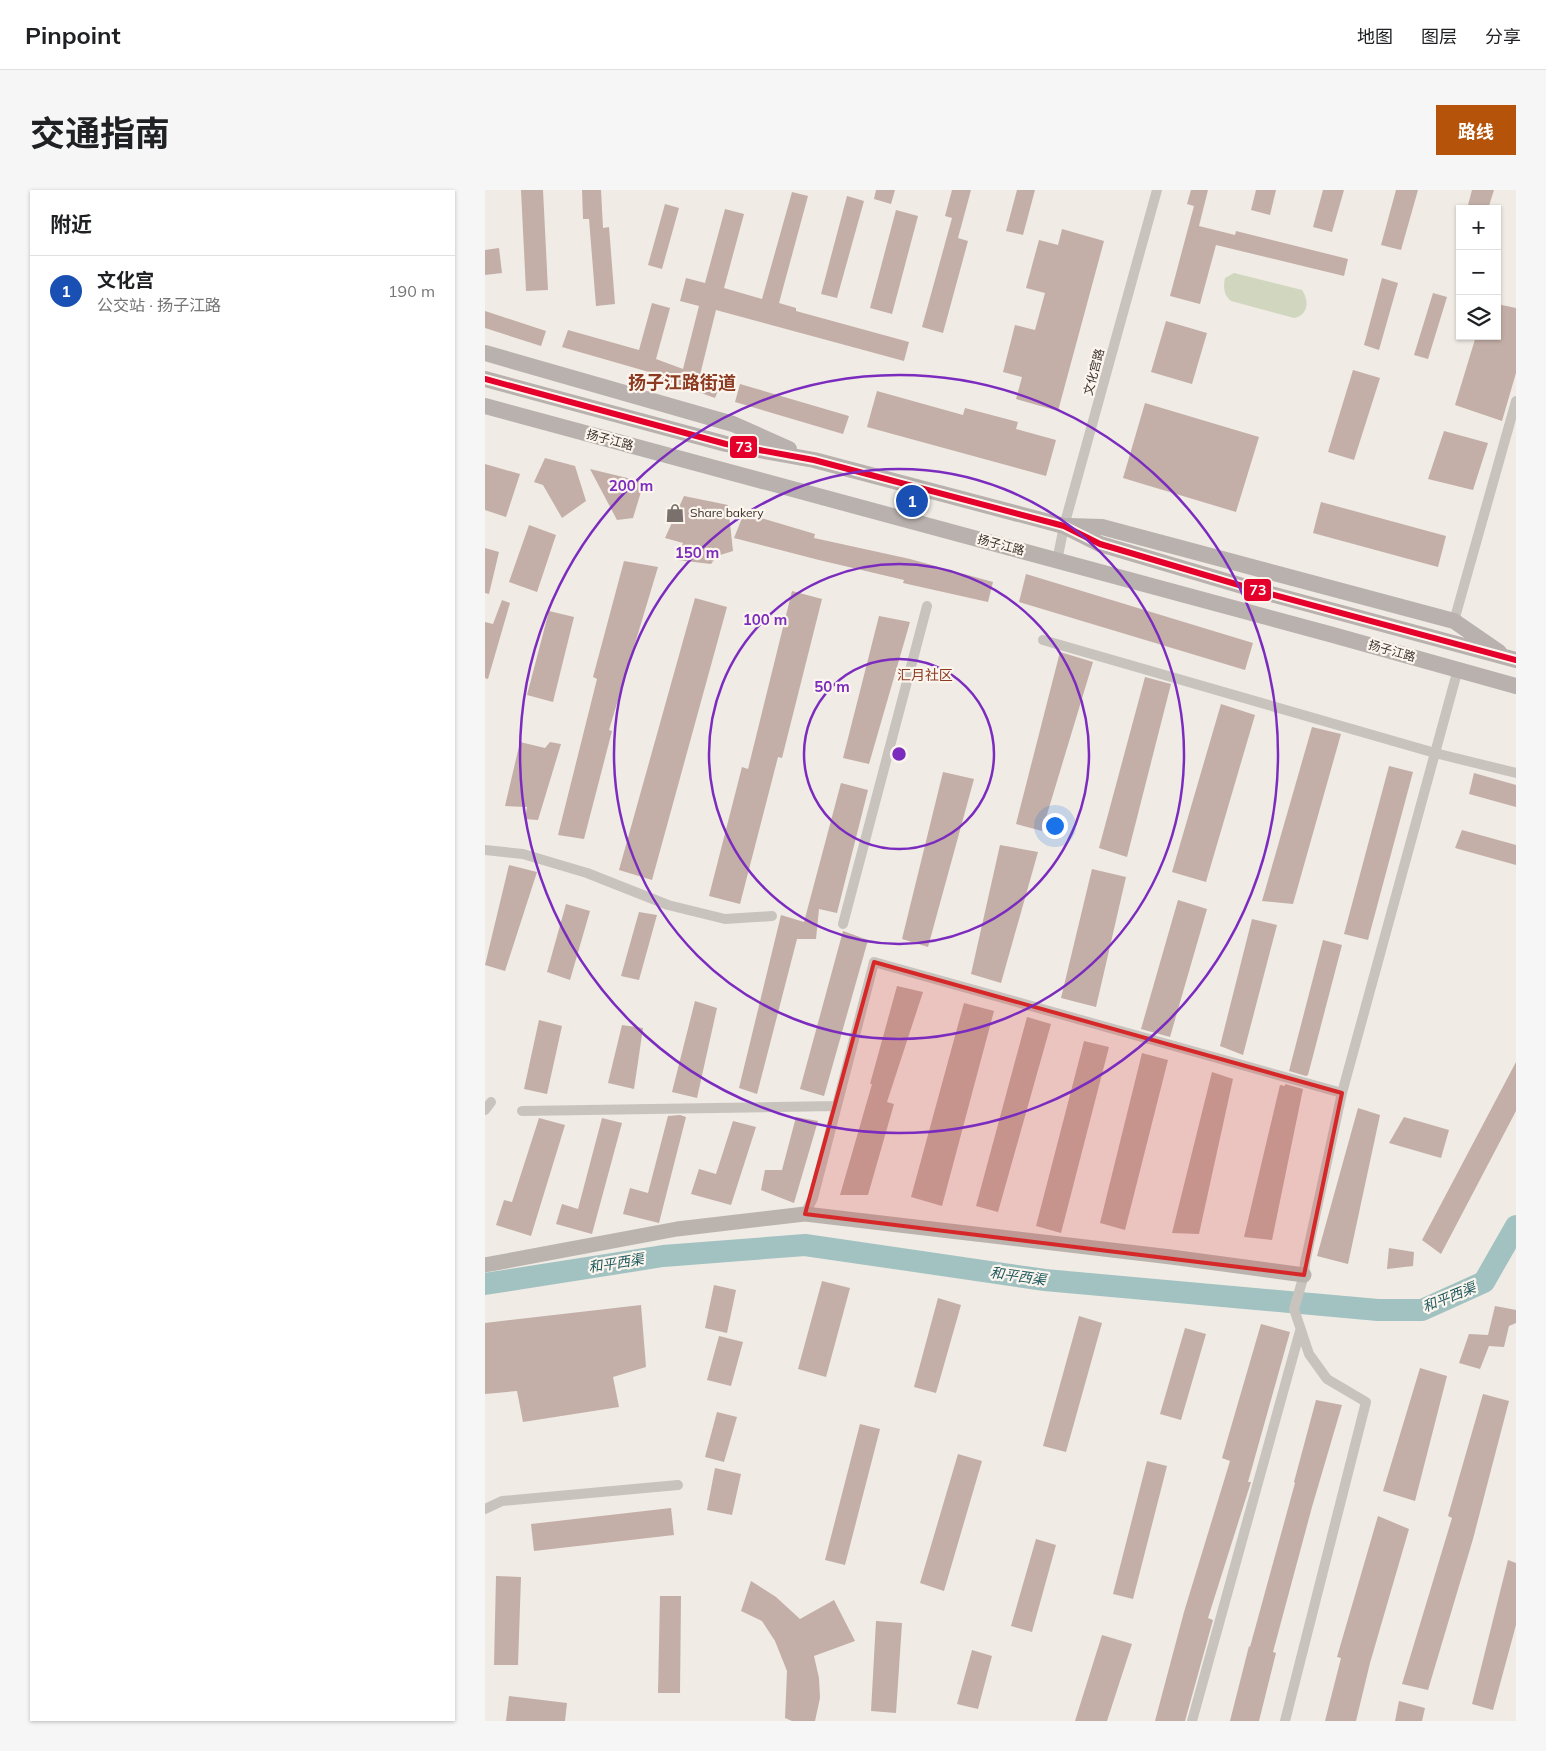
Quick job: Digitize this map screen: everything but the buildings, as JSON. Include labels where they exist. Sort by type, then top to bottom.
[{"type":"main road","points":[[485,353],[733,424],[814,460]]},
{"type":"main road","name":"扬子江路","points":[[485,378],[726,444],[814,460],[1064,526],[1100,544],[1256,590],[1511,659]]},
{"type":"main road","name":"扬子江路","points":[[485,406],[1516,686]]},
{"type":"main road","points":[[1064,526],[1102,527],[1454,620],[1511,659]]},
{"type":"street","name":"文化宫路","points":[[1057,561],[1064,526],[1157,190]]},
{"type":"street","points":[[1454,620],[1516,401]]},
{"type":"street","points":[[843,924],[927,606]]},
{"type":"street","points":[[1043,640],[1435,753],[1516,773]]},
{"type":"street","points":[[1285,1721],[1365,1402],[1327,1379],[1309,1354],[1294,1309],[1304,1276],[1305,1263],[1342,1093],[1458,670]]},
{"type":"street","points":[[485,850],[523,854],[587,873],[668,905],[725,919],[772,916]]},
{"type":"street","points":[[805,1214],[813,1198],[835,1106],[874,962],[1342,1093]]},
{"type":"street","points":[[522,1111],[835,1106]]},
{"type":"street","points":[[485,1265],[677,1230],[805,1214],[1171,1257],[1304,1276]]},
{"type":"street","points":[[1192,1721],[1300,1331]]},
{"type":"street","points":[[485,1509],[502,1500],[678,1485]]},
{"type":"highlighted area","points":[[874,962],[1342,1093],[1304,1275],[805,1214]]},
{"type":"green space","points":[[1234,273],[1302,290],[1307,302],[1303,314],[1294,318],[1231,301],[1225,294],[1224,282],[1225,278]]},
{"type":"waterway","name":"和平西渠","points":[[485,1284],[663,1256],[805,1245],[1045,1280],[1378,1310],[1422,1310],[1484,1282],[1516,1226]]},
{"type":"transit line","name":"73","points":[[485,379],[726,444],[814,460],[1064,526],[1100,544],[1256,590],[1516,660]]},
{"type":"place","name":"文化宫","points":[[912,501]]},
{"type":"place","name":"Share bakery","points":[[675,513]]},
{"type":"district","name":"扬子江路街道","points":[[682,383]]},
{"type":"district","name":"汇月社区","points":[[925,675]]}]
